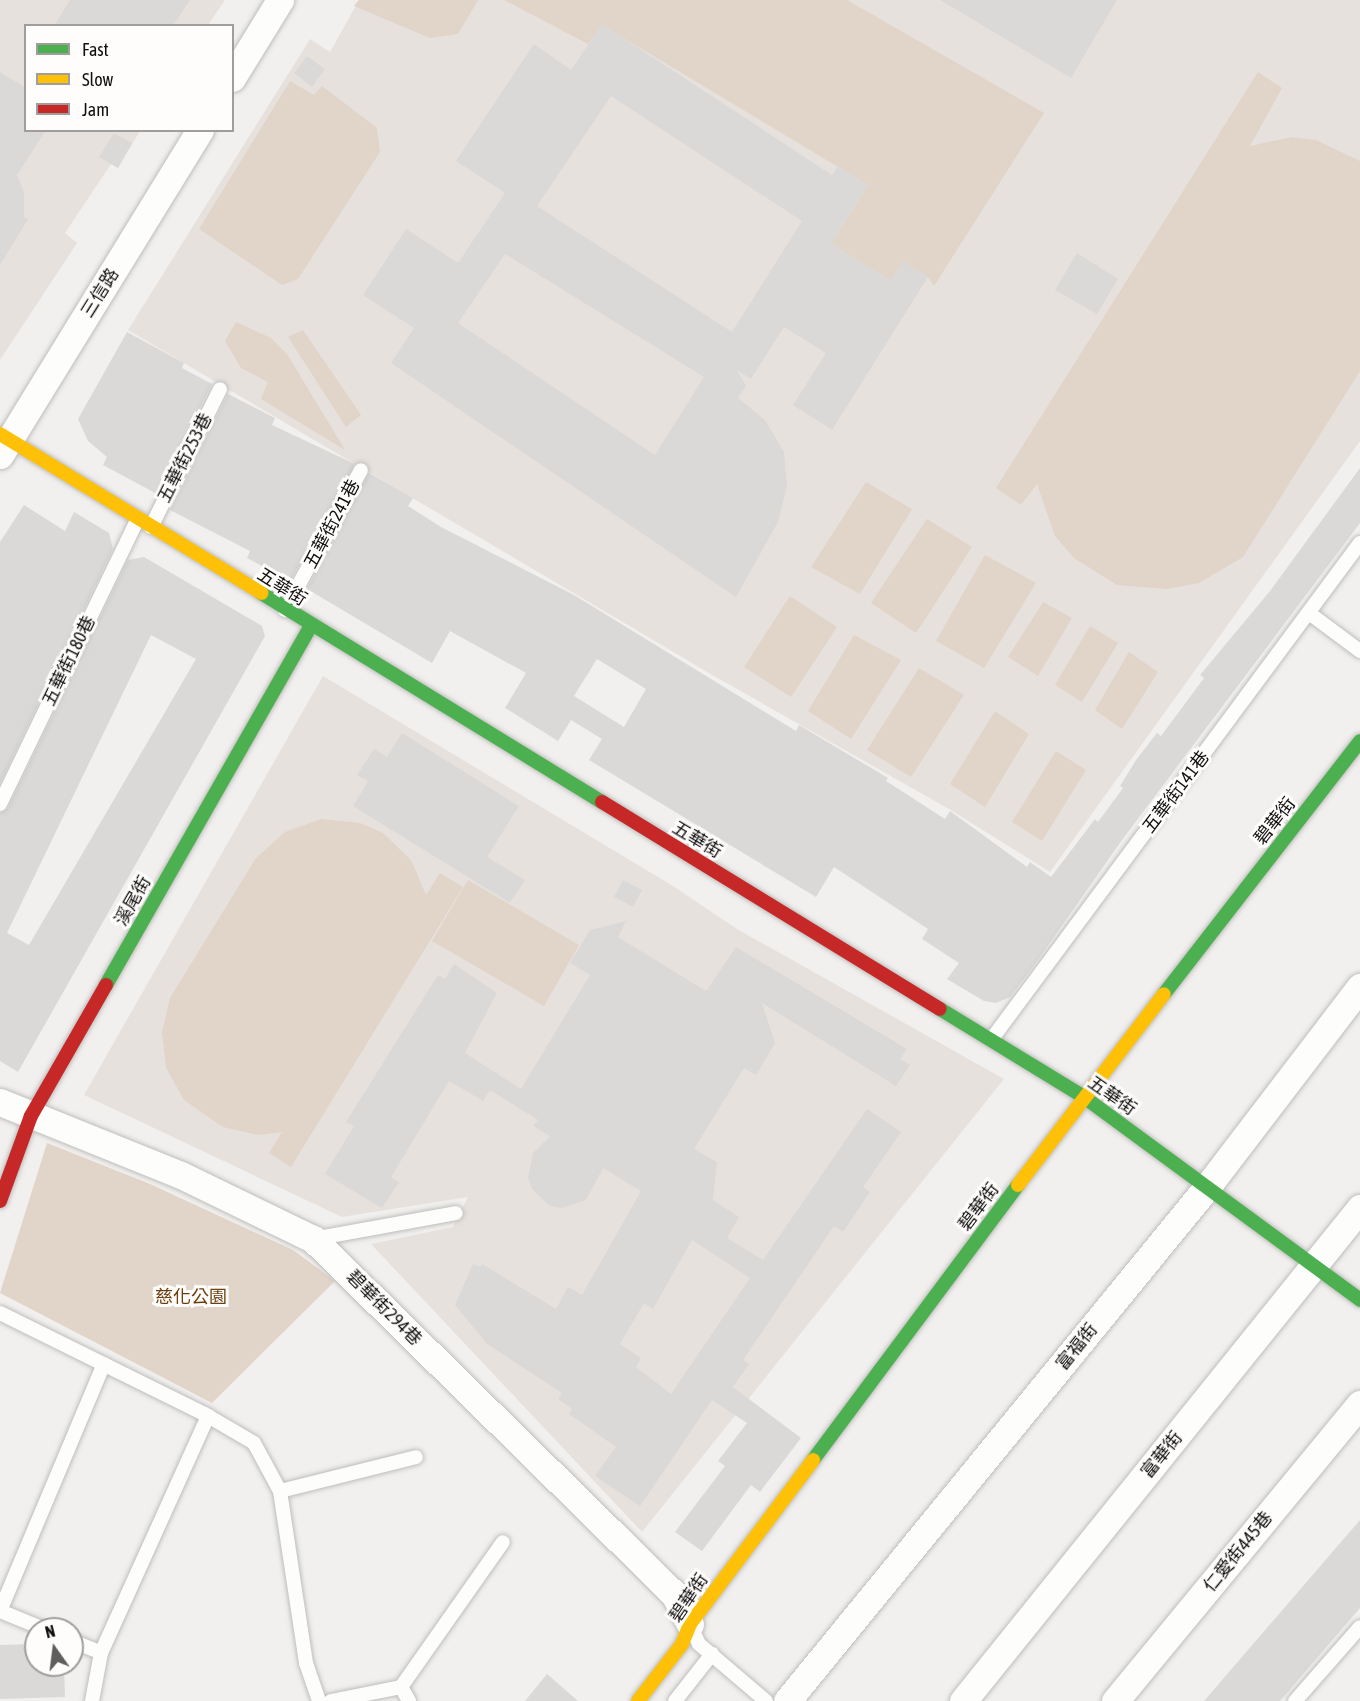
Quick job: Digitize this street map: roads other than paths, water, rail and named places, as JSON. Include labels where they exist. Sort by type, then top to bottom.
[{"type":"street","points":[[234,75],[280,0]]},
{"type":"street","name":"三信路","points":[[3,443],[199,132]]},
{"type":"street","name":"五華街","points":[[3,443],[138,519],[1084,1097],[1360,1300]]},
{"type":"street","name":"溪尾街","points":[[0,1201],[31,1116],[311,626]]},
{"type":"street","name":"碧華街","points":[[638,1701],[682,1644],[690,1624],[1084,1097],[1360,741]]},
{"type":"street","name":"富福街","points":[[787,1701],[1207,1187],[1360,987]]},
{"type":"street","name":"碧華街294巷","points":[[0,1102],[180,1175],[313,1239],[674,1594],[690,1624]]},
{"type":"street","name":"富華街","points":[[963,1701],[1360,1208]]},
{"type":"street","name":"仁愛街445巷","points":[[1115,1701],[1360,1404]]},
{"type":"lane","name":"五華街253巷","points":[[151,527],[220,389]]},
{"type":"lane","name":"五華街241巷","points":[[285,610],[361,470]]},
{"type":"lane","name":"五華街180巷","points":[[0,804],[138,519]]},
{"type":"lane","name":"五華街141巷","points":[[991,1040],[1360,543]]},
{"type":"lane","points":[[1309,613],[1360,651]]},
{"type":"lane","points":[[313,1239],[456,1213]]},
{"type":"lane","points":[[0,1313],[208,1416],[254,1443],[280,1491],[306,1663],[320,1701]]},
{"type":"lane","points":[[24,1621],[0,1611],[104,1364]]},
{"type":"lane","points":[[92,1701],[101,1653],[208,1416]]},
{"type":"lane","points":[[280,1491],[416,1457]]},
{"type":"lane","points":[[331,1701],[401,1687],[503,1542]]},
{"type":"lane","points":[[690,1624],[699,1644],[766,1701]]},
{"type":"lane","points":[[1295,1701],[1360,1627]]},
{"type":"lane","points":[[84,1646],[101,1653]]},
{"type":"lane","points":[[675,1701],[712,1654]]},
{"type":"lane","points":[[401,1687],[409,1701]]},
{"type":"park label","name":"慈化公園","points":[[191,1297]]}]
